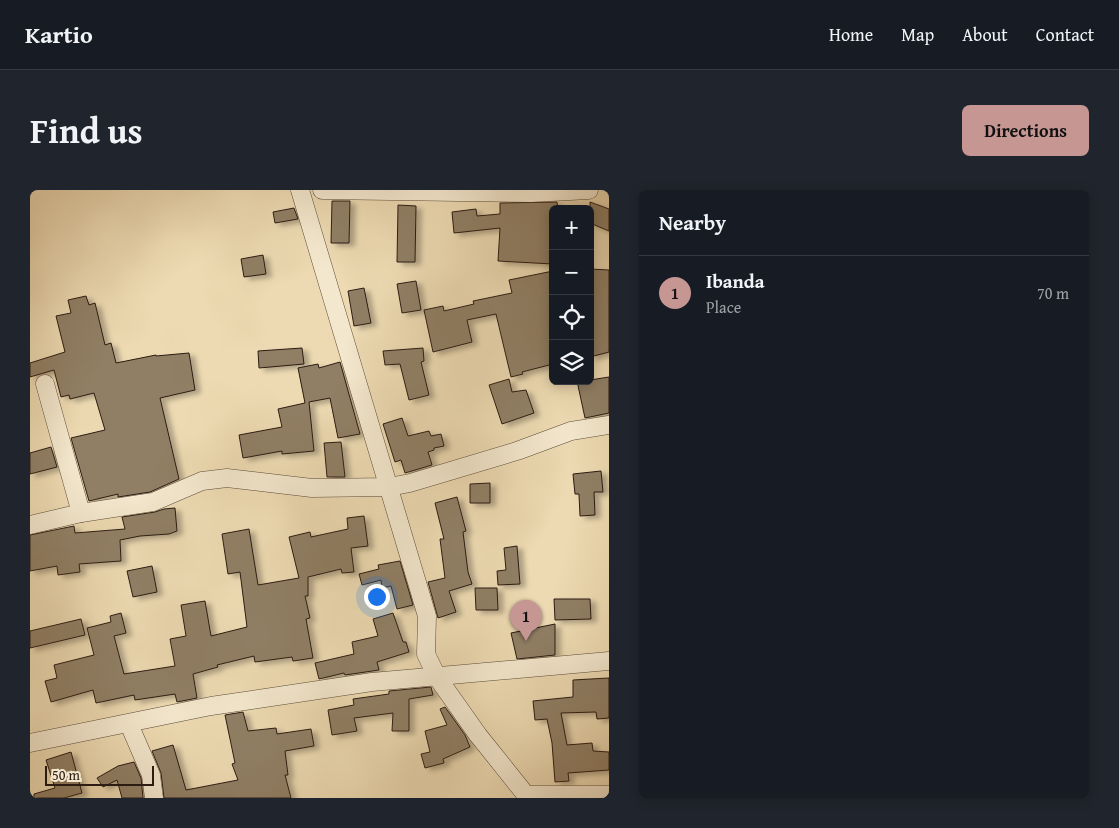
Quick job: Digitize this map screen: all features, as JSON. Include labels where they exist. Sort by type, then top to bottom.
[{"type":"street","points":[[300,190],[428,616],[426,654],[437,677],[478,735],[526,796],[609,795]]},
{"type":"street","points":[[322,190],[532,193],[589,190]]},
{"type":"street","points":[[45,384],[81,513]]},
{"type":"street","points":[[30,525],[81,513],[153,502],[202,481],[227,478],[312,488],[389,487],[410,483],[517,451],[571,431],[609,425]]},
{"type":"street","points":[[30,743],[211,706],[372,682],[609,661]]},
{"type":"street","points":[[129,724],[152,775],[154,798]]},
{"type":"building","points":[[332,201],[350,201],[349,243],[331,243]]},
{"type":"building","points":[[557,202],[557,205],[549,205],[549,264],[498,261],[500,228],[454,233],[452,212],[476,209],[477,216],[500,214],[500,203]]},
{"type":"building","points":[[590,202],[609,209],[609,231],[594,225],[594,205],[590,205]]},
{"type":"building","points":[[398,205],[416,206],[415,262],[397,262]]},
{"type":"building","points":[[294,208],[298,219],[275,223],[273,212]]},
{"type":"building","points":[[263,255],[266,274],[244,277],[241,259]]},
{"type":"building","points":[[594,269],[609,270],[609,352],[594,356]]},
{"type":"building","points":[[549,272],[549,365],[511,377],[496,314],[467,320],[472,342],[433,352],[424,310],[443,306],[444,311],[474,304],[473,301],[512,293],[509,280]]},
{"type":"building","points":[[416,281],[421,310],[402,313],[397,284]]},
{"type":"building","points":[[364,288],[371,323],[354,326],[348,291]]},
{"type":"building","points":[[86,296],[89,305],[95,303],[105,345],[111,343],[116,363],[156,355],[189,353],[195,390],[160,398],[179,479],[150,492],[118,497],[118,494],[89,501],[71,438],[105,430],[94,393],[70,399],[69,395],[61,397],[54,370],[30,377],[30,363],[65,352],[56,316],[71,313],[68,300]]},
{"type":"building","points":[[302,348],[304,364],[259,368],[258,351]]},
{"type":"building","points":[[423,348],[424,361],[421,362],[429,395],[409,400],[400,364],[385,365],[383,351]]},
{"type":"building","points":[[340,362],[360,434],[338,438],[330,398],[309,402],[314,451],[282,454],[282,451],[243,458],[239,435],[282,427],[278,409],[305,403],[298,368],[318,364],[319,368]]},
{"type":"building","points":[[609,377],[609,413],[585,418],[578,385],[594,385],[594,379]]},
{"type":"building","points":[[509,379],[512,392],[526,390],[534,413],[502,424],[489,385]]},
{"type":"building","points":[[402,418],[408,436],[429,431],[431,436],[441,434],[444,446],[434,448],[434,450],[428,452],[432,465],[405,473],[401,460],[395,462],[383,424]]},
{"type":"building","points":[[341,442],[345,477],[327,477],[324,443]]},
{"type":"building","points":[[51,447],[57,467],[30,474],[30,453]]},
{"type":"building","points":[[601,471],[603,492],[594,492],[595,515],[580,516],[579,494],[575,494],[573,474]]},
{"type":"building","points":[[490,483],[490,503],[470,503],[470,484]]},
{"type":"building","points":[[457,497],[466,531],[463,532],[468,572],[472,584],[449,591],[456,612],[438,618],[428,582],[445,578],[440,539],[444,539],[435,503]]},
{"type":"building","points":[[175,508],[177,531],[169,534],[140,536],[120,540],[121,561],[79,564],[80,572],[58,575],[57,566],[30,571],[30,535],[74,526],[75,533],[125,529],[122,517]]},
{"type":"building","points":[[364,516],[368,546],[351,548],[354,572],[342,573],[341,569],[308,577],[308,596],[305,596],[310,618],[306,619],[313,658],[293,661],[292,657],[255,662],[254,656],[217,665],[218,667],[193,674],[197,698],[177,702],[175,694],[135,700],[134,695],[96,703],[93,690],[51,702],[45,681],[57,678],[54,665],[94,655],[87,628],[111,622],[110,616],[121,613],[126,633],[114,636],[124,674],[175,666],[170,639],[186,636],[181,605],[205,601],[211,636],[247,627],[240,572],[228,574],[222,534],[249,529],[258,585],[299,578],[289,537],[310,532],[311,537],[348,529],[347,518]]},
{"type":"building","points":[[517,546],[520,584],[498,585],[497,571],[506,570],[504,548]]},
{"type":"building","points":[[400,561],[413,605],[397,609],[391,586],[382,588],[381,580],[362,585],[359,574],[379,569],[378,565]]},
{"type":"building","points":[[152,566],[157,592],[133,597],[127,571]]},
{"type":"building","points":[[475,588],[497,588],[498,610],[476,610]]},
{"type":"building","points":[[554,599],[590,599],[591,619],[555,620]]},
{"type":"building","points":[[393,613],[403,642],[406,642],[409,652],[377,662],[379,670],[345,675],[344,673],[319,679],[315,663],[354,654],[352,642],[378,636],[373,619]]},
{"type":"building","points":[[81,619],[85,635],[30,648],[30,631]]},
{"type":"building","points":[[555,624],[555,655],[517,659],[511,633]]},
{"type":"building","points":[[609,678],[609,718],[597,719],[596,712],[561,713],[567,745],[592,743],[593,751],[609,752],[609,770],[568,773],[569,781],[555,782],[552,743],[547,719],[535,720],[533,701],[573,697],[573,680]]},
{"type":"building","points":[[431,687],[433,695],[409,699],[409,731],[392,731],[393,713],[354,718],[357,731],[332,735],[328,710],[354,705],[353,699],[389,694],[389,691]]},
{"type":"building","points":[[445,707],[465,735],[470,747],[443,759],[444,763],[425,768],[421,754],[430,752],[425,731],[447,725],[440,709]]},
{"type":"building","points":[[243,712],[248,731],[276,728],[277,734],[311,729],[314,746],[285,751],[288,775],[285,775],[291,798],[164,798],[161,773],[152,751],[173,745],[186,790],[238,780],[232,764],[235,763],[225,715]]},
{"type":"building","points":[[71,752],[82,793],[64,798],[34,798],[34,794],[55,788],[46,760]]},
{"type":"building","points":[[134,762],[141,778],[143,798],[122,798],[117,780],[103,787],[97,778],[118,766]]},
{"type":"place","name":"Ibanda","points":[[526,641]]}]
